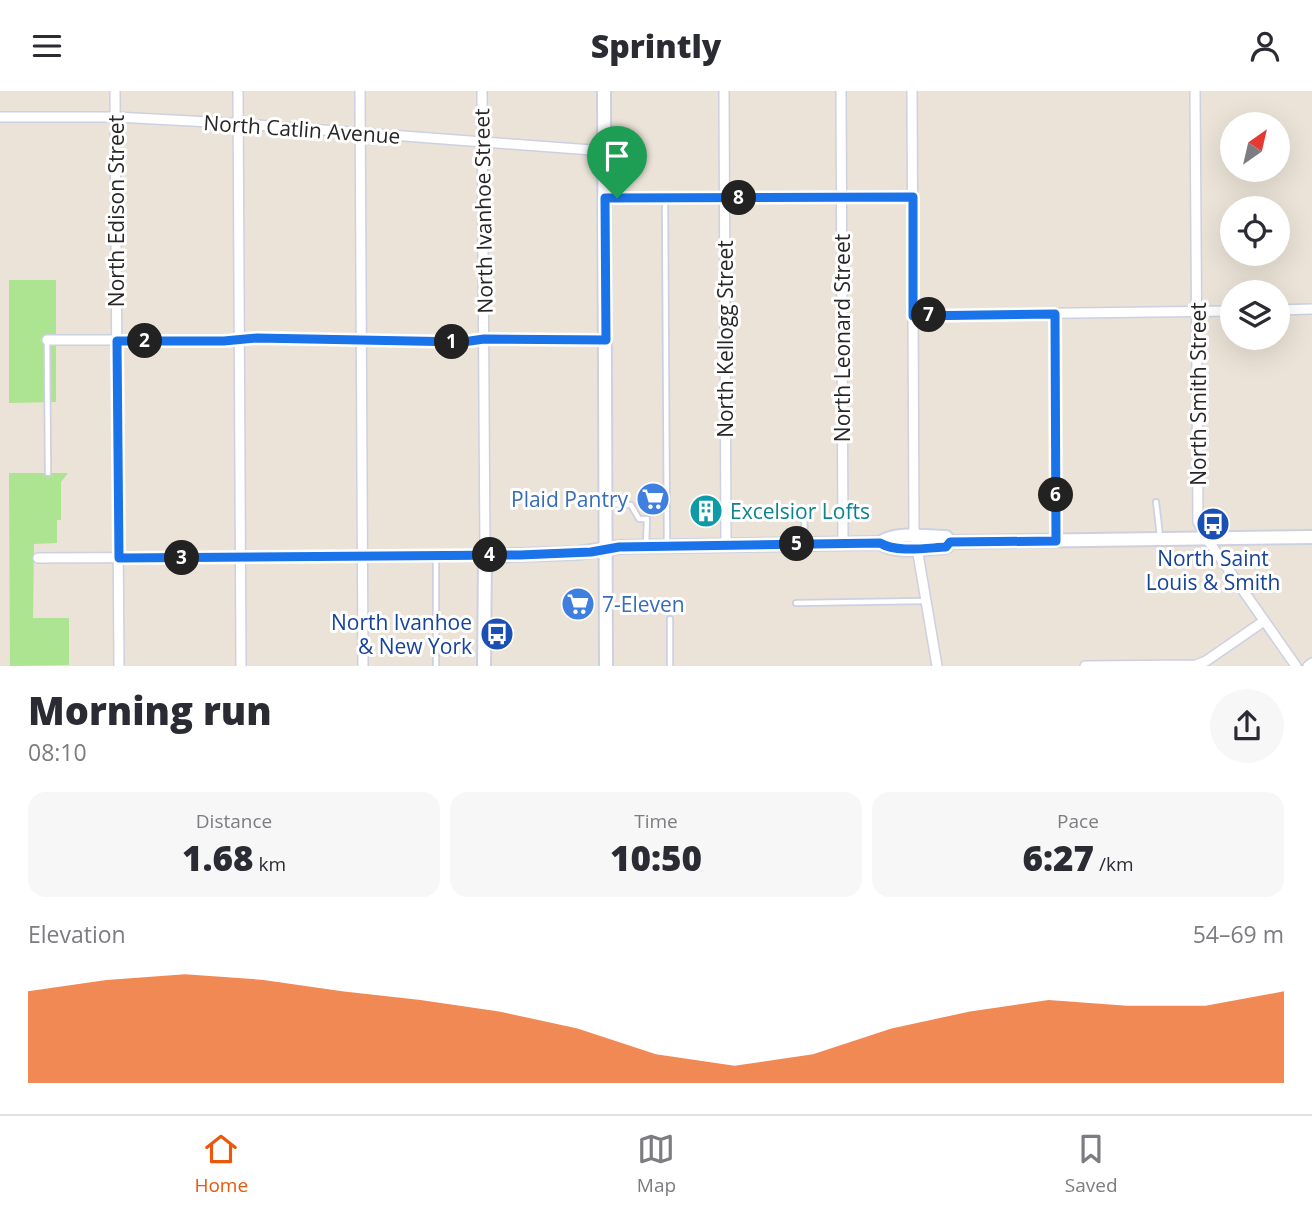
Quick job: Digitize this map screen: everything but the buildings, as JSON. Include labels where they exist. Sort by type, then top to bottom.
[{"type":"main road","points":[[604,91],[606,666]]},
{"type":"main road","points":[[485,555],[578,553],[667,545],[880,543],[887,538],[916,542],[946,537],[950,542],[1312,537]]},
{"type":"main road","name":"North Ivanhoe Street","points":[[484,666],[485,555]]},
{"type":"street","name":"North Edison Street","points":[[115,91],[119,666]]},
{"type":"street","points":[[238,91],[241,666]]},
{"type":"street","points":[[360,91],[363,666]]},
{"type":"street","name":"North Ivanhoe Street","points":[[482,91],[485,555]]},
{"type":"street","name":"North Kellogg Street","points":[[724,91],[726,545]]},
{"type":"street","name":"North Leonard Street","points":[[841,91],[843,543]]},
{"type":"street","points":[[912,91],[916,542],[936,666]]},
{"type":"street","name":"North Smith Street","points":[[1195,91],[1198,522],[1207,539],[1296,666]]},
{"type":"street","name":"North Catlin Avenue","points":[[0,117],[115,117],[238,123],[605,151]]},
{"type":"street","points":[[605,198],[913,197]]},
{"type":"street","points":[[1290,310],[1312,309]]},
{"type":"street","points":[[913,316],[1220,311]]},
{"type":"street","points":[[1055,314],[1056,541]]},
{"type":"street","points":[[47,341],[606,340]]},
{"type":"street","points":[[38,558],[485,555]]},
{"type":"street","points":[[1085,666],[1196,665],[1264,621]]},
{"type":"street","points":[[1308,666],[1312,663]]},
{"type":"lane","points":[[665,198],[667,545]]},
{"type":"lane","points":[[47,341],[48,473]]},
{"type":"lane","points":[[1156,502],[1161,539]]},
{"type":"lane","points":[[606,504],[631,505],[639,519],[647,519],[646,546]]},
{"type":"lane","points":[[804,514],[805,544]]},
{"type":"lane","points":[[436,556],[436,666]]},
{"type":"lane","points":[[796,603],[925,601]]},
{"type":"lane","points":[[670,619],[670,666]]},
{"type":"green space","points":[[9,280],[56,280],[56,402],[9,403]]},
{"type":"green space","points":[[9,473],[68,473],[61,482],[61,520],[57,520],[57,543],[34,544],[33,618],[69,618],[69,665],[10,666]]},
{"type":"place","name":"Plaid Pantry","points":[[653,499]]},
{"type":"place","name":"Excelsior Lofts","points":[[706,511]]},
{"type":"place","name":"North Saint Louis & Smith","points":[[1213,524]]},
{"type":"place","name":"7-Eleven","points":[[578,604]]},
{"type":"place","name":"North Ivanhoe & New York","points":[[497,634]]},
{"type":"route","points":[[913,197],[913,316],[1055,314],[1056,541],[950,542],[946,547],[916,548],[887,547],[880,543],[619,547],[591,552],[520,555],[119,558],[117,341],[224,341],[257,338],[463,342],[484,339],[606,340],[605,198],[617,198],[913,197]]}]
